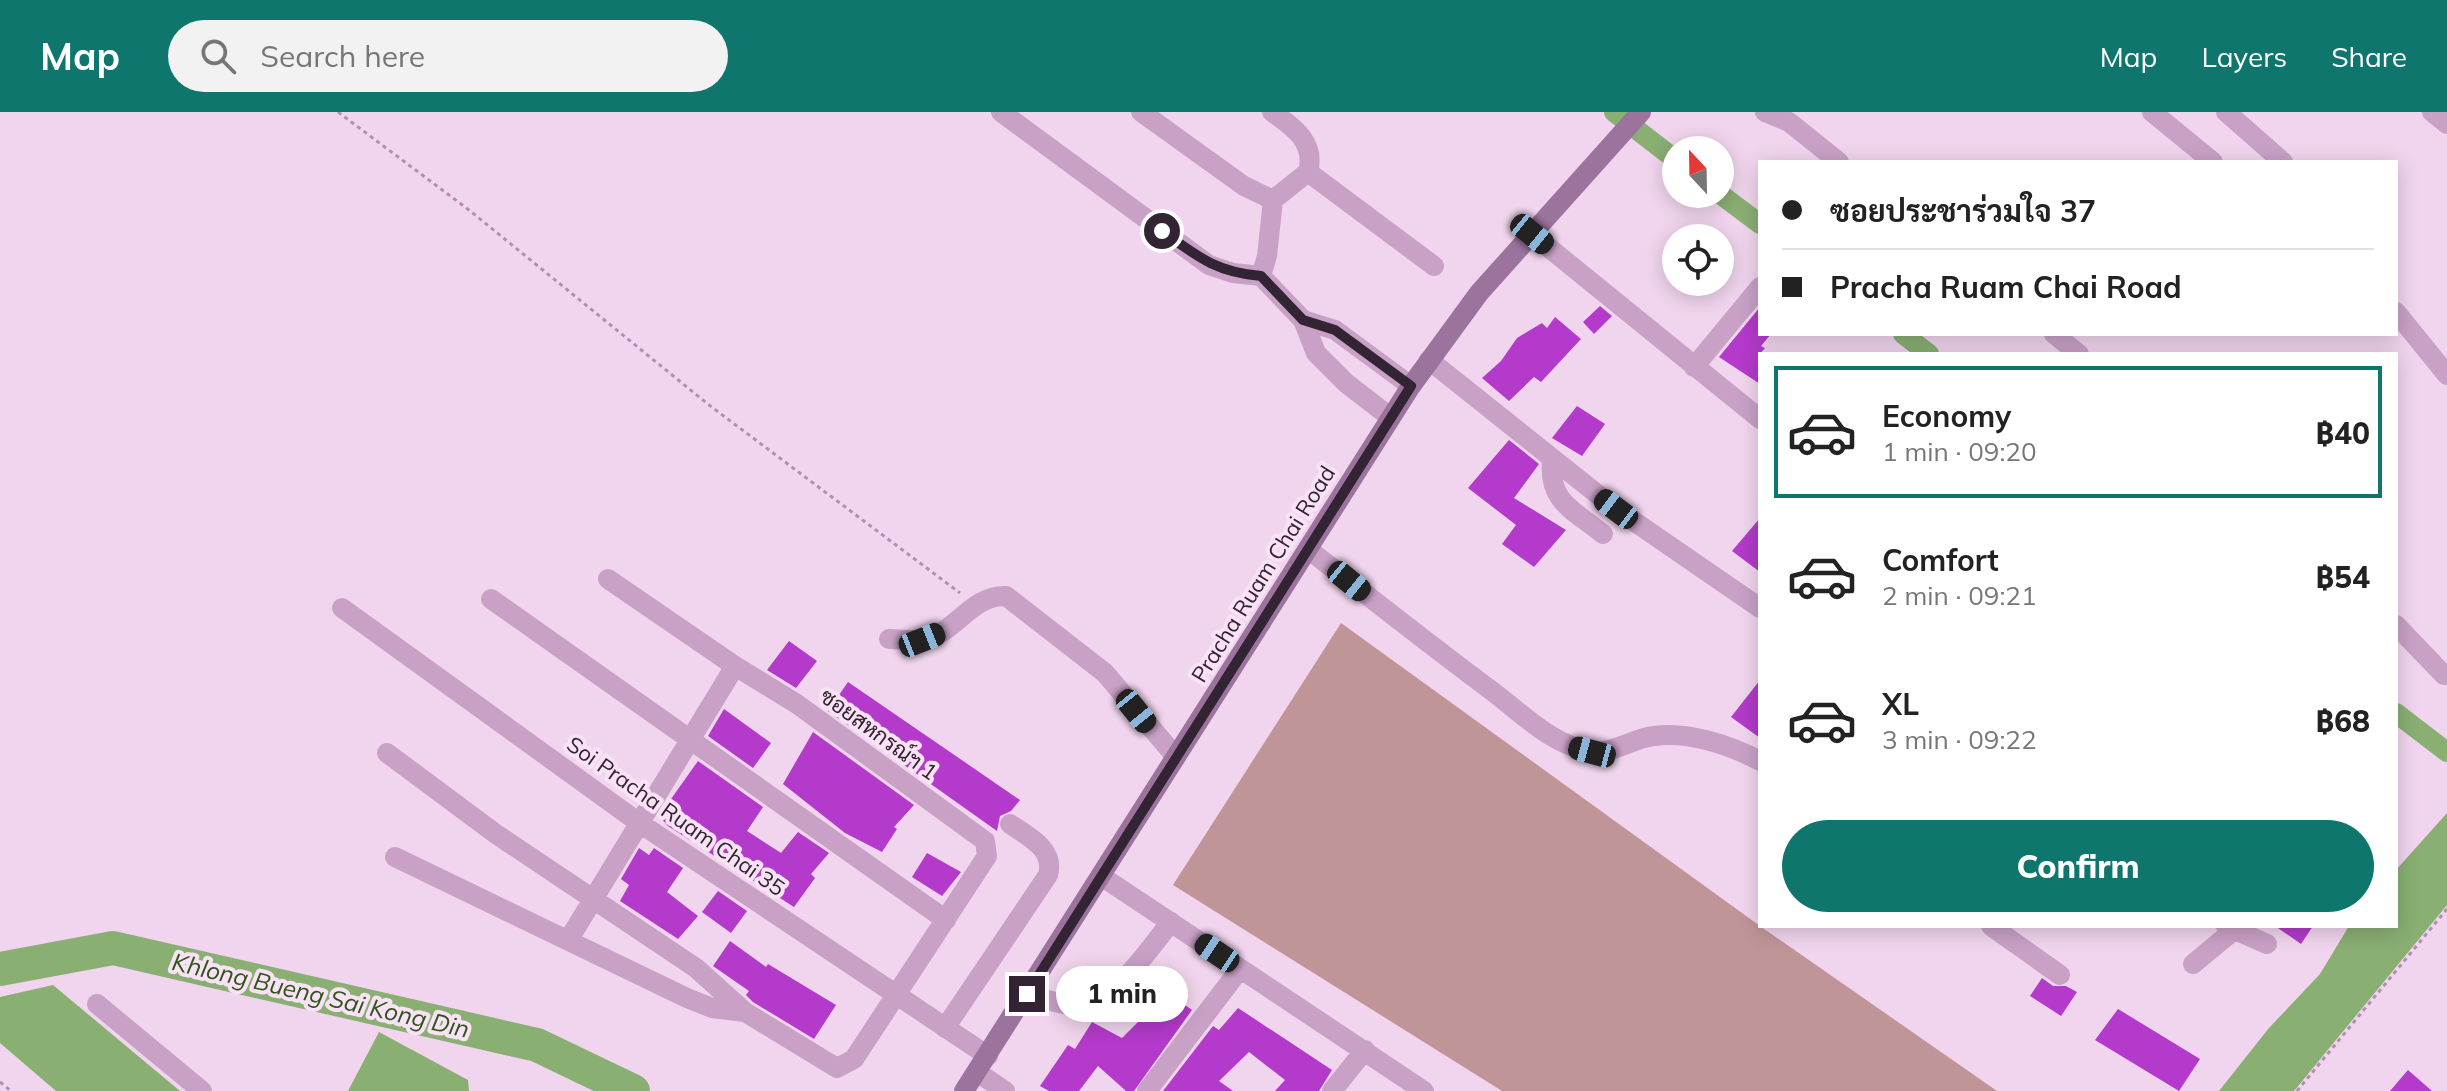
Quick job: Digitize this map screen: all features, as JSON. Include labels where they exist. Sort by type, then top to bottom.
[{"type":"main road","name":"Pracha Ruam Chai Road","points":[[964,1091],[1411,386],[1479,293],[1641,112]]},
{"type":"street","points":[[1001,112],[1209,265],[1233,273],[1261,276],[1303,320],[1316,353],[1346,383],[1390,417]]},
{"type":"street","points":[[1141,112],[1244,186],[1273,200]]},
{"type":"street","points":[[1261,276],[1267,256],[1273,200],[1308,172],[1310,151],[1304,139],[1272,112]]},
{"type":"street","points":[[1765,112],[1789,122],[1836,160]]},
{"type":"street","points":[[2152,112],[2211,160]]},
{"type":"street","points":[[2226,112],[2281,160]]},
{"type":"street","points":[[2432,112],[2447,124]]},
{"type":"street","points":[[1308,172],[1434,266]]},
{"type":"street","points":[[1532,234],[1758,417]]},
{"type":"street","points":[[1694,367],[1758,289]]},
{"type":"street","points":[[2398,314],[2447,375]]},
{"type":"street","points":[[1303,320],[1335,330],[1411,386]]},
{"type":"street","points":[[2056,336],[2076,352]]},
{"type":"street","points":[[1429,360],[1552,461],[1758,607]]},
{"type":"street","points":[[1552,461],[1550,481],[1559,498],[1603,534]]},
{"type":"street","points":[[1308,549],[1410,630],[1568,744],[1592,752],[1610,750],[1653,736],[1674,735],[1737,749],[1758,760]]},
{"type":"street","name":"ซอยสหกรณ์ฯ 1","points":[[608,579],[735,666],[797,704],[982,838],[988,849],[946,920]]},
{"type":"street","points":[[889,639],[922,640],[946,630],[990,595],[1006,596],[1105,673],[1176,757]]},
{"type":"street","points":[[387,753],[592,900],[696,968],[745,1012],[837,1068],[854,1059],[946,920],[491,599]]},
{"type":"street","name":"Soi Pracha Ruam Chai 35","points":[[342,608],[638,822],[945,1028],[1005,1091]]},
{"type":"street","points":[[2398,627],[2444,675]]},
{"type":"street","points":[[569,939],[735,666]]},
{"type":"street","points":[[945,1028],[1048,875],[1051,864],[1048,855],[1038,843],[1010,824]]},
{"type":"street","points":[[395,857],[687,998],[712,1008],[745,1012]]},
{"type":"street","points":[[1101,876],[1424,1091]]},
{"type":"street","points":[[1027,994],[1077,1006],[1089,1003],[1123,980],[1171,922]]},
{"type":"street","points":[[1994,928],[2060,975]]},
{"type":"street","points":[[2193,964],[2230,928],[2267,944]]},
{"type":"street","points":[[1147,1091],[1240,969]]},
{"type":"street","points":[[97,1004],[202,1091]]},
{"type":"street","points":[[1332,1091],[1365,1050]]},
{"type":"path","points":[[338,112],[469,210],[709,405],[976,605]]},
{"type":"path","points":[[2297,1091],[2447,909]]},
{"type":"path","points":[[0,1082],[11,1091]]},
{"type":"shaded area","points":[[1341,623],[1758,925],[1758,928],[1763,928],[1997,1091],[1502,1091],[1173,885]]},
{"type":"shaded area","points":[[2447,813],[2447,905],[2294,1091],[2219,1091],[2269,1028],[2320,974],[2348,928],[2398,928],[2398,868]]},
{"type":"shaded area","points":[[53,985],[180,1091],[56,1091],[0,1043],[0,997]]},
{"type":"shaded area","points":[[379,1032],[468,1080],[469,1091],[348,1091]]},
{"type":"building","points":[[1600,306],[1612,316],[1594,334],[1583,322]]},
{"type":"building","points":[[1758,309],[1758,336],[1769,336],[1761,346],[1765,348],[1758,352],[1758,383],[1719,357]]},
{"type":"building","points":[[1555,317],[1581,339],[1541,382],[1534,377],[1509,401],[1482,378],[1501,361],[1517,338],[1542,323],[1547,328]]},
{"type":"building","points":[[1577,406],[1605,424],[1582,456],[1552,438]]},
{"type":"building","points":[[1509,440],[1539,464],[1514,498],[1566,530],[1534,567],[1502,544],[1516,525],[1468,488]]},
{"type":"building","points":[[1758,520],[1758,570],[1732,551]]},
{"type":"building","points":[[789,641],[817,661],[796,688],[767,670]]},
{"type":"building","points":[[848,682],[1020,800],[1011,811],[1000,816],[997,831],[828,711]]},
{"type":"building","points":[[1758,683],[1758,737],[1731,717]]},
{"type":"building","points":[[724,709],[771,743],[753,768],[708,736]]},
{"type":"building","points":[[813,732],[914,805],[894,827],[897,829],[882,852],[845,833],[783,784]]},
{"type":"building","points":[[698,761],[763,807],[747,831],[781,853],[798,832],[829,853],[811,874],[815,878],[794,907],[668,826],[659,816]]},
{"type":"building","points":[[639,848],[649,855],[654,848],[683,868],[667,892],[698,916],[678,939],[620,901],[629,885],[621,879]]},
{"type":"building","points":[[927,853],[961,872],[942,896],[912,877]]},
{"type":"building","points":[[718,891],[747,911],[731,933],[702,912]]},
{"type":"building","points":[[2278,928],[2312,928],[2301,944]]},
{"type":"building","points":[[730,941],[766,967],[768,964],[836,1005],[814,1039],[753,1002],[746,995],[749,991],[713,966]]},
{"type":"building","points":[[2042,978],[2053,986],[2066,986],[2077,992],[2061,1016],[2030,996]]},
{"type":"building","points":[[1160,987],[1192,1010],[1134,1091],[1126,1091],[1098,1066],[1079,1091],[1049,1091],[1040,1086],[1068,1045],[1075,1049],[1092,1022],[1122,1038],[1144,1016],[1140,1013]]},
{"type":"building","points":[[1238,1008],[1332,1070],[1319,1091],[1275,1091],[1285,1080],[1249,1052],[1219,1081],[1233,1091],[1163,1091],[1213,1026],[1219,1030]]},
{"type":"building","points":[[2118,1009],[2200,1059],[2179,1091],[2095,1040]]},
{"type":"building","points":[[2408,1070],[2432,1091],[2390,1091]]},
{"type":"waterway","points":[[1614,112],[1662,149]]},
{"type":"waterway","points":[[1734,204],[1758,222]]},
{"type":"waterway","points":[[1906,336],[1926,352]]},
{"type":"waterway","points":[[2398,715],[2447,752]]},
{"type":"waterway","name":"Khlong Bueng Sai Kong Din","points":[[0,969],[113,948],[537,1045],[633,1091]]},
{"type":"route","points":[[1027,994],[1411,386],[1335,330],[1303,320],[1261,276],[1233,273],[1209,265],[1162,231]]}]
